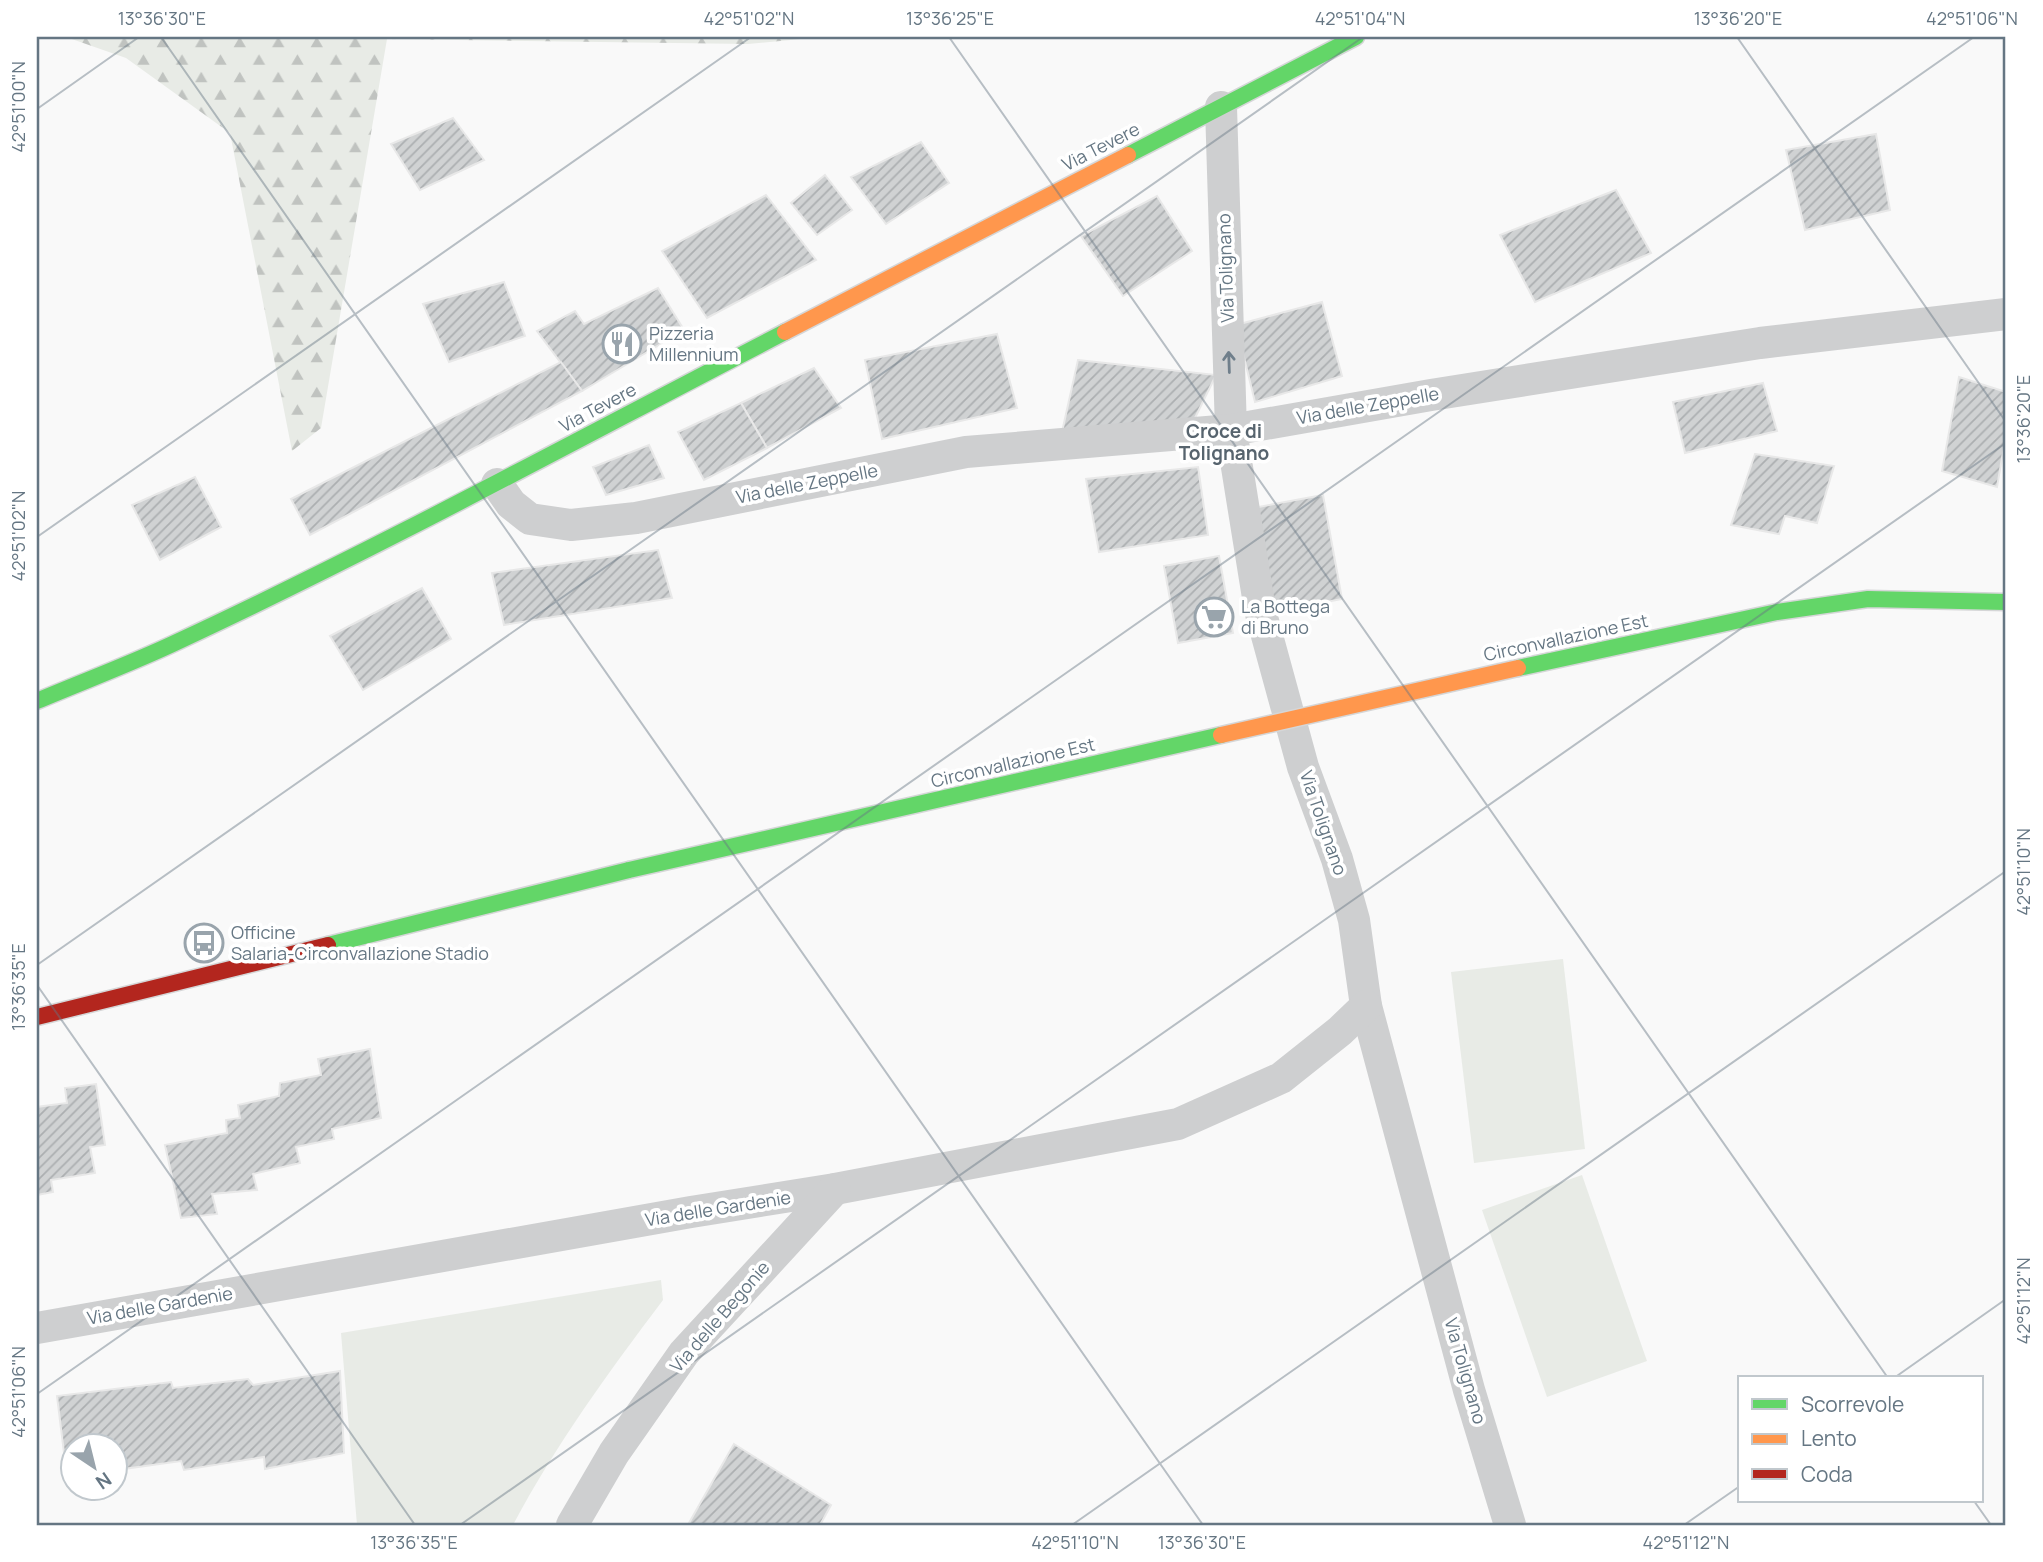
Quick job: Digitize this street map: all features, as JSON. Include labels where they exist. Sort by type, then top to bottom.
[{"type":"main road","name":"Via Tevere","points":[[37,701],[176,643],[314,577],[1356,37]]},
{"type":"main road","name":"Circonvallazione Est","points":[[37,1017],[629,870],[1518,668],[1777,612],[1868,598],[2006,602]]},
{"type":"street","name":"Via Tolignano","points":[[1221,107],[1231,430],[1260,610],[1303,767],[1337,859],[1354,920],[1366,1006],[1469,1390],[1510,1525]]},
{"type":"street","name":"Via delle Zeppelle","points":[[497,484],[511,504],[530,519],[571,525],[636,518],[966,452],[1231,430],[1760,343],[2006,314]]},
{"type":"street","name":"Via delle Gardenie","points":[[37,1328],[835,1189],[1178,1124],[1281,1078],[1340,1031],[1366,1006]]},
{"type":"street","name":"Via delle Begonie","points":[[572,1525],[614,1453],[684,1353],[835,1189]]},
{"type":"green space","points":[[66,37],[822,37],[748,44],[387,39],[321,428],[292,451],[230,133],[126,58]]},
{"type":"green space","points":[[1563,959],[1585,1149],[1474,1163],[1451,972]]},
{"type":"green space","points":[[1582,1175],[1647,1361],[1547,1397],[1482,1210]]},
{"type":"green space","points":[[661,1280],[663,1300],[565,1437],[513,1525],[357,1525],[341,1333]]},
{"type":"building","points":[[453,118],[484,160],[420,190],[391,144]]},
{"type":"building","points":[[1876,134],[1890,210],[1805,230],[1786,150]]},
{"type":"building","points":[[921,142],[949,183],[886,224],[851,177]]},
{"type":"building","points":[[825,175],[852,210],[817,235],[791,203]]},
{"type":"building","points":[[1616,190],[1651,253],[1535,302],[1500,235]]},
{"type":"building","points":[[766,195],[816,260],[707,318],[662,251]]},
{"type":"building","points":[[1157,196],[1192,251],[1123,296],[1081,236]]},
{"type":"building","points":[[504,282],[525,336],[449,362],[423,304]]},
{"type":"building","points":[[658,288],[684,330],[582,391],[537,331],[575,311],[584,324]]},
{"type":"building","points":[[1322,302],[1342,376],[1255,402],[1236,325]]},
{"type":"building","points":[[997,334],[1017,408],[882,439],[865,360]]},
{"type":"building","points":[[1078,360],[1216,375],[1193,422],[1062,432]]},
{"type":"building","points":[[561,362],[582,391],[310,535],[291,499]]},
{"type":"building","points":[[814,368],[841,408],[767,448],[741,403]]},
{"type":"building","points":[[1959,377],[2006,392],[2006,435],[1997,487],[1942,471]]},
{"type":"building","points":[[1763,383],[1777,431],[1685,453],[1673,402]]},
{"type":"building","points":[[741,403],[767,448],[704,480],[678,432]]},
{"type":"building","points":[[649,445],[664,478],[606,495],[593,467]]},
{"type":"building","points":[[1755,454],[1834,466],[1817,523],[1785,516],[1779,534],[1731,525]]},
{"type":"building","points":[[1198,467],[1208,535],[1099,552],[1086,479]]},
{"type":"building","points":[[195,477],[221,527],[160,560],[132,505]]},
{"type":"building","points":[[1323,495],[1342,599],[1273,612],[1253,508]]},
{"type":"building","points":[[658,550],[672,598],[504,625],[492,573]]},
{"type":"building","points":[[1219,556],[1233,633],[1178,643],[1164,566]]},
{"type":"building","points":[[422,588],[451,639],[363,690],[330,636]]},
{"type":"building","points":[[370,1049],[381,1118],[332,1129],[334,1139],[296,1147],[300,1163],[253,1174],[257,1190],[212,1194],[217,1214],[181,1218],[165,1145],[227,1133],[226,1120],[240,1118],[238,1105],[279,1096],[280,1083],[321,1075],[318,1059]]},
{"type":"building","points":[[96,1084],[105,1145],[90,1147],[95,1173],[51,1180],[53,1192],[37,1195],[37,1107],[67,1103],[65,1088]]},
{"type":"building","points":[[340,1371],[344,1453],[265,1469],[264,1457],[184,1470],[181,1461],[130,1468],[130,1432],[61,1432],[57,1396],[171,1382],[173,1388],[248,1379],[253,1385]]},
{"type":"building","points":[[734,1444],[831,1505],[820,1525],[689,1523]]},
{"type":"traffic: fast","points":[[1128,155],[1356,37]]},
{"type":"traffic: fast","points":[[37,701],[162,649],[332,567],[785,332]]},
{"type":"traffic: fast","points":[[1518,668],[1777,612],[1868,599],[2006,602]]},
{"type":"traffic: fast","points":[[629,870],[1221,735]]},
{"type":"traffic: fast","points":[[328,945],[629,870]]},
{"type":"traffic: slow","points":[[785,332],[1128,155]]},
{"type":"traffic: slow","points":[[1221,735],[1518,668]]},
{"type":"traffic: jam","points":[[37,1017],[328,945]]},
{"type":"place","name":"Pizzeria Millennium","points":[[622,344]]},
{"type":"place","name":"La Bottega di Bruno","points":[[1214,617]]},
{"type":"place","name":"Officine Salaria-Circonvallazione Stadio","points":[[204,943]]},
{"type":"district","name":"Croce di Tolignano","points":[[1224,442]]}]
